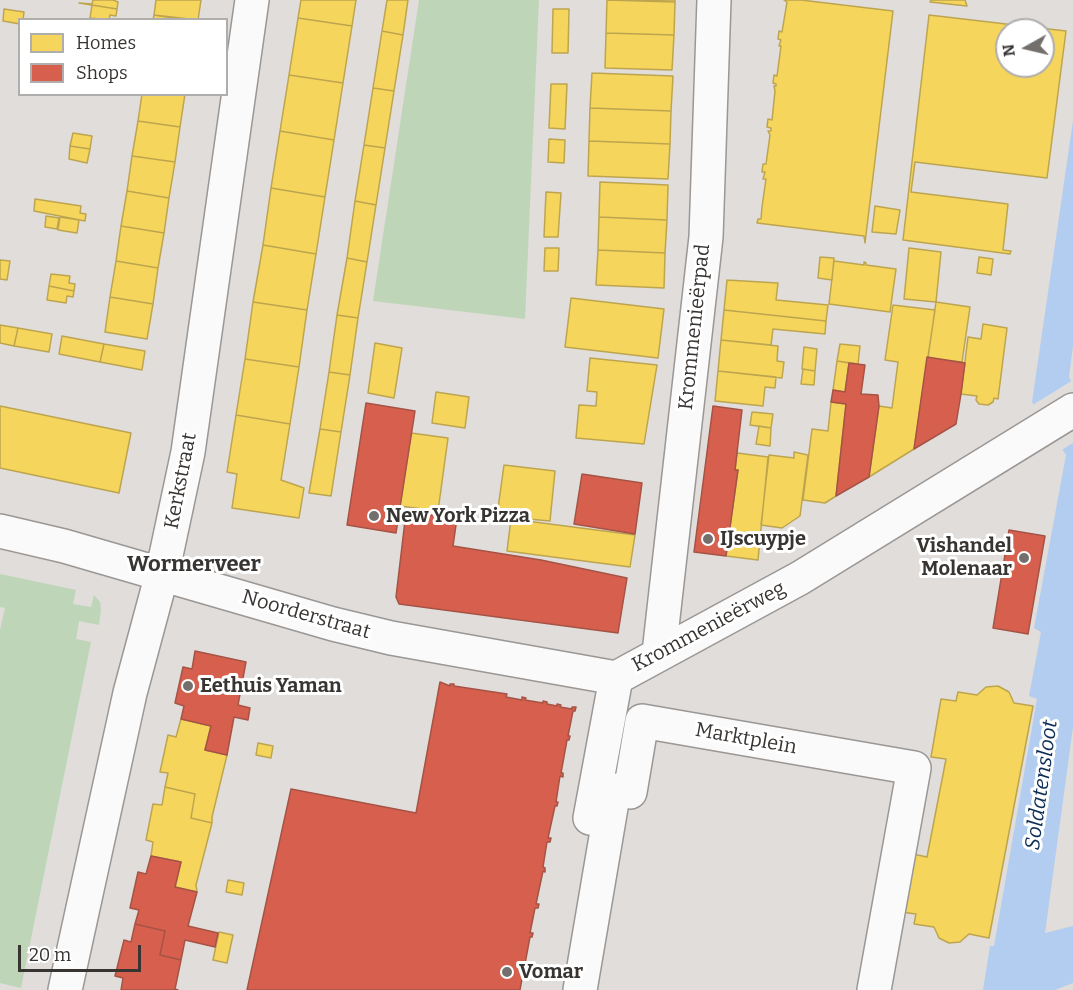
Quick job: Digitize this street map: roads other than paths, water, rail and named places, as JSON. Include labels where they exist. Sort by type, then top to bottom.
[{"type":"street","name":"Kerkstraat","points":[[65,990],[130,693],[162,574],[188,452],[252,0]]},
{"type":"street","name":"Krommenieërpad","points":[[659,653],[706,237],[714,0]]},
{"type":"street","name":"Krommenieërweg","points":[[558,990],[616,678],[800,578],[1073,410]]},
{"type":"street","name":"Noorderstraat","points":[[0,531],[64,546],[333,624],[391,638],[616,678]]},
{"type":"street","name":"Marktplein","points":[[580,990],[614,790],[630,792],[642,721],[914,768],[874,990]]},
{"type":"water","name":"Soldatensloot","points":[[1073,121],[1073,346],[1069,377],[1073,384],[1073,727],[1045,933],[1073,926],[1073,983],[1055,990],[983,990],[990,946],[994,946],[1037,699],[1029,696],[1041,632],[1034,628],[1066,455],[1032,402]]},
{"type":"place","name":"New York Pizza","points":[[374,516]]},
{"type":"place","name":"IJscuypje","points":[[708,539]]},
{"type":"place","name":"Vishandel Molenaar","points":[[1024,558]]},
{"type":"place","name":"Eethuis Yaman","points":[[188,686]]},
{"type":"place","name":"Vomar","points":[[507,972]]},
{"type":"district","name":"Wormerveer","points":[[194,565]]}]
